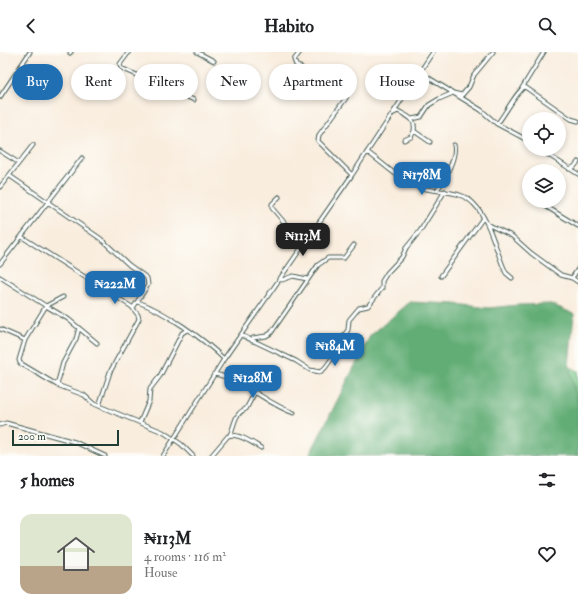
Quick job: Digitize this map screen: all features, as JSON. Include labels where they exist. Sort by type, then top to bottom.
[{"type":"street","points":[[0,97],[30,52]]},
{"type":"street","points":[[129,52],[119,66],[134,74]]},
{"type":"street","points":[[197,52],[214,61]]},
{"type":"street","points":[[300,52],[294,60],[296,65],[347,93],[346,98],[319,135],[318,141],[352,174]]},
{"type":"street","points":[[426,64],[433,52]]},
{"type":"street","points":[[412,119],[421,116],[429,105],[453,93],[462,95],[466,92],[474,75],[493,52]]},
{"type":"street","points":[[497,124],[522,88],[544,52]]},
{"type":"street","points":[[429,78],[481,110],[497,124],[522,137]]},
{"type":"street","points":[[522,88],[527,88],[571,119],[578,122]]},
{"type":"street","points":[[163,456],[172,438],[224,359],[402,100]]},
{"type":"street","points":[[390,118],[398,111],[412,119],[415,124],[414,131],[411,137],[404,140]]},
{"type":"street","points":[[414,131],[430,142]]},
{"type":"street","points":[[0,188],[33,145]]},
{"type":"street","points":[[437,190],[445,179],[454,156],[454,145]]},
{"type":"street","points":[[0,151],[18,163]]},
{"type":"street","points":[[367,152],[396,176],[417,186],[462,196],[475,204],[487,224],[501,262],[507,274],[512,278]]},
{"type":"street","points":[[550,156],[578,174]]},
{"type":"street","points":[[0,264],[82,158]]},
{"type":"street","points":[[570,169],[578,162]]},
{"type":"street","points":[[10,176],[101,239],[129,265],[147,278],[148,285],[133,308]]},
{"type":"street","points":[[241,335],[310,370],[320,372],[325,368],[338,350],[340,341],[348,330],[349,320],[359,308],[368,306],[382,288],[382,281],[420,231],[445,191]]},
{"type":"street","points":[[279,197],[272,204],[272,208],[288,227],[299,234],[305,242]]},
{"type":"street","points":[[548,208],[578,226]]},
{"type":"street","points":[[441,276],[483,218]]},
{"type":"street","points":[[487,224],[512,236],[561,275],[572,278],[578,282]]},
{"type":"street","points":[[22,237],[64,265],[93,281],[133,308],[138,315],[139,319],[110,372],[99,406]]},
{"type":"street","points":[[252,341],[253,338],[266,336],[271,332],[318,265],[328,258],[344,258],[354,245]]},
{"type":"street","points":[[572,278],[578,269]]},
{"type":"street","points":[[279,279],[282,280],[294,276],[307,279]]},
{"type":"street","points":[[0,277],[79,326],[84,334],[93,338],[97,343]]},
{"type":"street","points":[[63,297],[46,306],[25,340],[18,360],[20,363],[56,385],[84,395],[94,404],[140,422],[172,438],[193,456]]},
{"type":"street","points":[[138,302],[158,310],[187,330],[224,359]]},
{"type":"street","points":[[56,385],[63,363],[80,330],[79,326]]},
{"type":"street","points":[[0,329],[25,340]]},
{"type":"street","points":[[140,422],[149,401],[150,389],[160,376],[182,333],[187,330]]},
{"type":"street","points":[[214,374],[224,376],[294,413]]},
{"type":"street","points":[[211,456],[230,435],[236,416],[240,410],[246,409],[255,392]]},
{"type":"street","points":[[0,425],[6,423],[59,437],[75,442],[105,456]]},
{"type":"street","points":[[230,435],[246,438],[261,448]]},
{"type":"green space","points":[[410,302],[455,304],[489,308],[551,304],[574,314],[569,366],[578,404],[578,456],[309,456],[370,336]]},
{"type":"green space","points":[[569,366],[578,371],[578,404],[576,401]]}]
